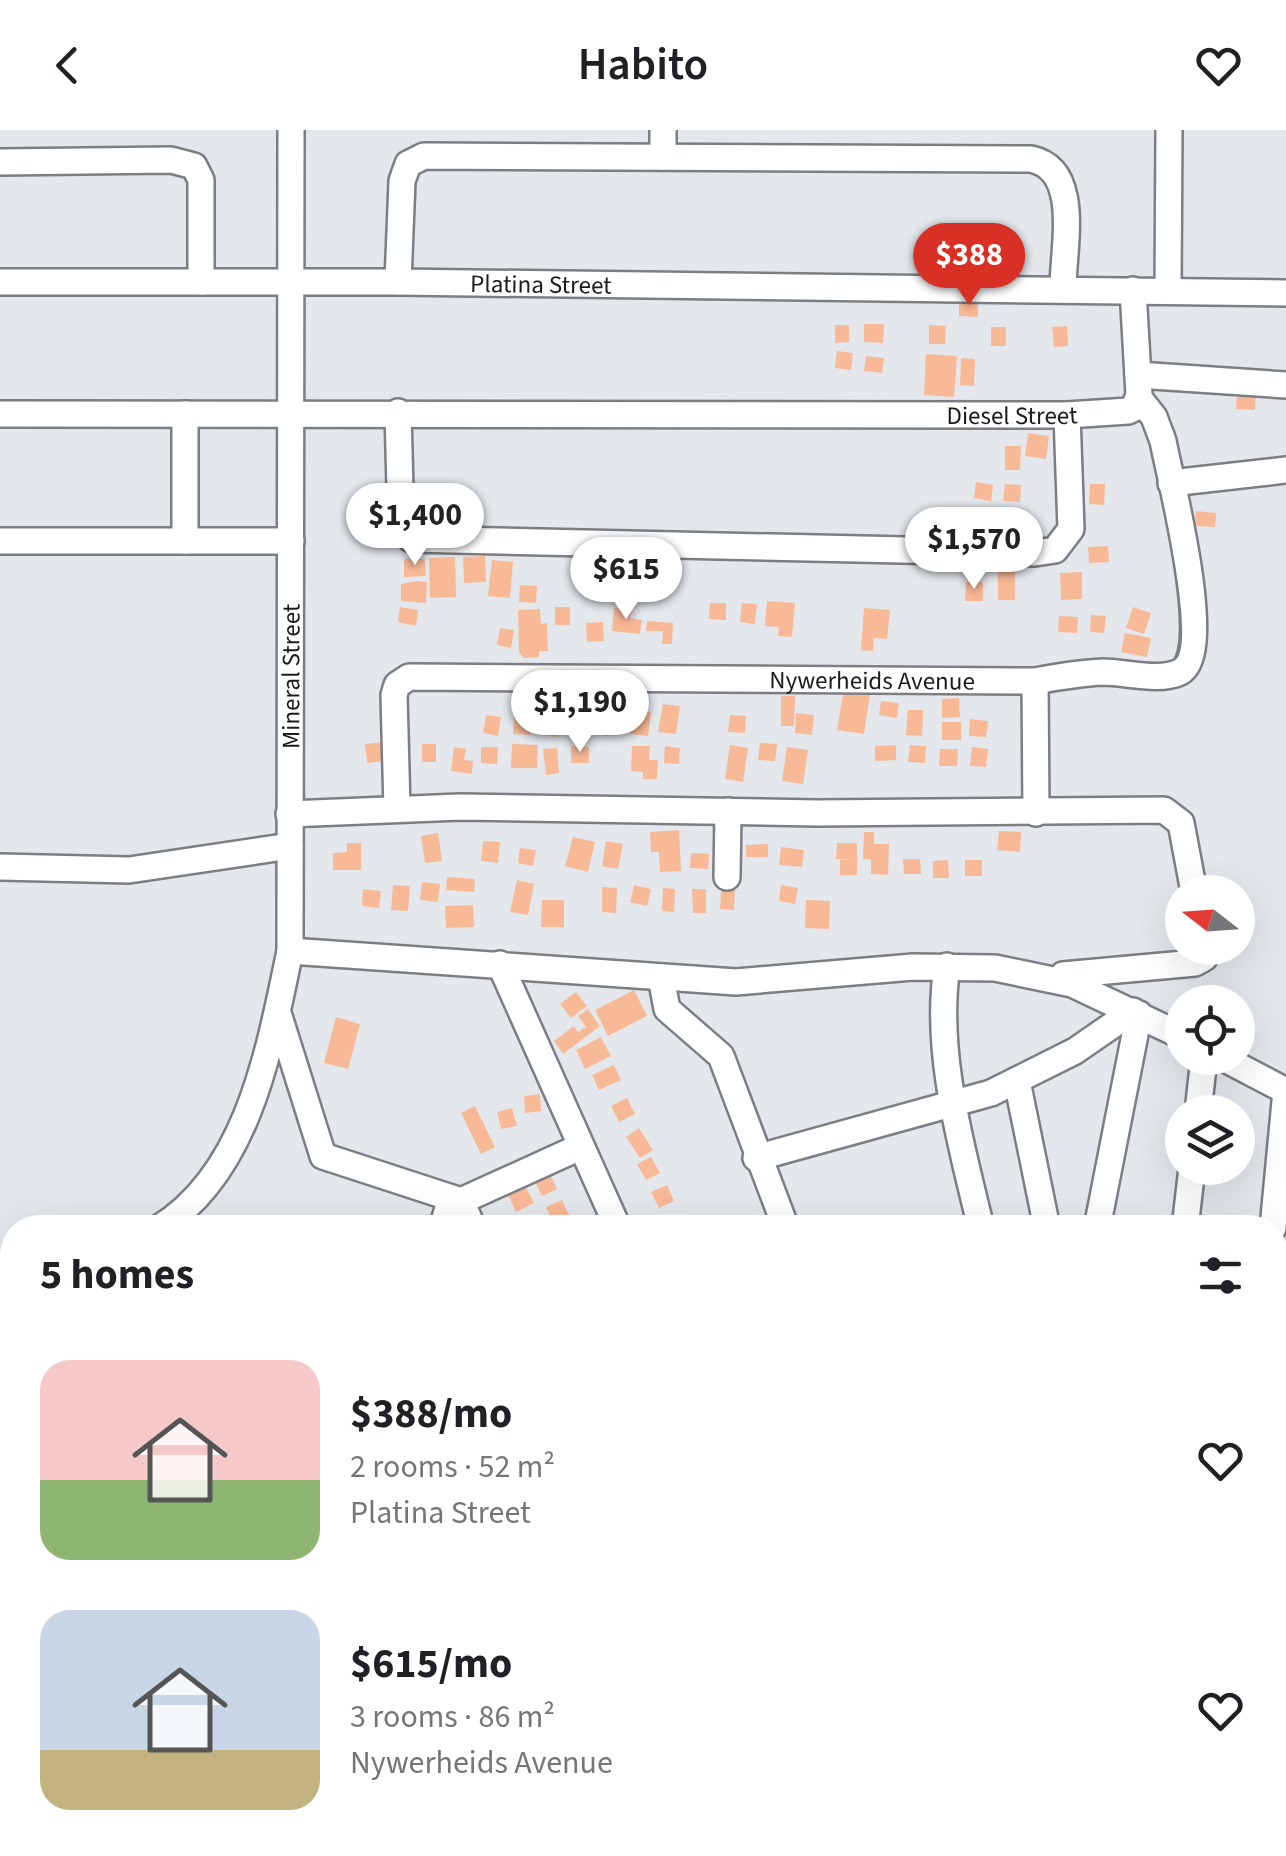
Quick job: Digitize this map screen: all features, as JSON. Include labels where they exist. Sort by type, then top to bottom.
[{"type":"street","name":"Mineral Street","points":[[290,950],[291,130]]},
{"type":"street","points":[[663,130],[663,157]]},
{"type":"street","points":[[1168,291],[1169,130]]},
{"type":"street","points":[[398,282],[402,181],[404,170],[415,158],[663,157],[1039,161],[1054,170],[1064,186],[1063,288]]},
{"type":"street","points":[[0,162],[170,160],[194,166],[201,180],[201,282]]},
{"type":"street","name":"Platina Street","points":[[0,282],[398,282],[1286,293]]},
{"type":"street","points":[[1036,813],[1035,681],[1101,672],[1170,674],[1188,664],[1194,616],[1159,428],[1138,386],[1133,290]]},
{"type":"street","points":[[1138,386],[1286,385]]},
{"type":"street","points":[[1067,415],[1128,410],[1138,386]]},
{"type":"street","name":"Diesel Street","points":[[0,414],[293,411],[1067,415],[1071,530],[1055,550],[1035,553],[411,538],[401,528],[398,412]]},
{"type":"street","points":[[185,541],[186,414]]},
{"type":"street","points":[[1171,483],[1286,470]]},
{"type":"street","points":[[0,541],[291,541]]},
{"type":"street","name":"Nywerheids Avenue","points":[[397,808],[394,695],[397,685],[409,677],[1035,681]]},
{"type":"street","points":[[289,814],[397,808],[1171,812],[1180,823],[1191,875]]},
{"type":"street","points":[[728,811],[728,877]]},
{"type":"street","points":[[0,867],[129,870],[290,846]]},
{"type":"street","points":[[175,1215],[201,1194],[226,1155],[266,1054],[290,950],[766,981],[947,966],[1043,975],[1110,974],[1180,965]]},
{"type":"street","points":[[500,964],[612,1215]]},
{"type":"street","points":[[947,966],[944,1020],[952,1107],[978,1215]]},
{"type":"street","points":[[1043,975],[1165,1027]]},
{"type":"street","points":[[661,977],[668,1009],[721,1056],[780,1215]]},
{"type":"street","points":[[277,1011],[323,1156],[456,1200],[465,1215]]},
{"type":"street","points":[[756,1158],[952,1107],[1017,1081],[1076,1051],[1136,1012]]},
{"type":"street","points":[[1099,1215],[1136,1012]]},
{"type":"street","points":[[1255,1075],[1286,1091],[1273,1215]]},
{"type":"street","points":[[1017,1081],[1044,1215]]},
{"type":"street","points":[[448,1215],[456,1200],[580,1147]]},
{"type":"street","points":[[1187,1215],[1190,1185]]},
{"type":"building","points":[[959,300],[978,300],[978,317],[959,316]]},
{"type":"building","points":[[864,324],[884,324],[883,343],[864,342]]},
{"type":"building","points":[[835,325],[849,325],[849,342],[835,343]]},
{"type":"building","points":[[929,325],[946,326],[945,344],[929,344]]},
{"type":"building","points":[[1067,326],[1068,346],[1054,347],[1052,327]]},
{"type":"building","points":[[991,327],[1006,327],[1006,346],[991,346]]},
{"type":"building","points":[[837,351],[853,353],[851,370],[835,368]]},
{"type":"building","points":[[926,354],[957,356],[954,397],[924,395]]},
{"type":"building","points":[[866,356],[884,358],[882,373],[864,371]]},
{"type":"building","points":[[961,358],[975,359],[974,386],[960,385]]},
{"type":"building","points":[[1237,388],[1256,389],[1255,410],[1236,409]]},
{"type":"building","points":[[1028,433],[1049,436],[1046,459],[1025,456]]},
{"type":"building","points":[[1005,446],[1021,446],[1020,470],[1005,470]]},
{"type":"building","points":[[976,482],[993,485],[991,501],[974,498]]},
{"type":"building","points":[[1005,484],[1021,485],[1020,502],[1003,501]]},
{"type":"building","points":[[1090,484],[1105,484],[1104,505],[1089,504]]},
{"type":"building","points":[[1196,511],[1216,513],[1215,527],[1195,526]]},
{"type":"building","points":[[1108,546],[1109,562],[1089,563],[1088,547]]},
{"type":"building","points":[[485,556],[486,582],[464,583],[463,557]]},
{"type":"building","points":[[455,557],[456,597],[430,598],[429,558]]},
{"type":"building","points":[[404,559],[425,559],[426,576],[404,577]]},
{"type":"building","points":[[492,560],[513,562],[510,598],[488,596]]},
{"type":"building","points":[[998,565],[1015,565],[1015,600],[998,600]]},
{"type":"building","points":[[1082,572],[1082,599],[1061,600],[1060,573]]},
{"type":"building","points":[[616,576],[631,580],[628,596],[612,593]]},
{"type":"building","points":[[427,582],[426,603],[401,601],[401,584]]},
{"type":"building","points":[[966,582],[983,582],[983,601],[965,601]]},
{"type":"building","points":[[520,585],[537,586],[536,603],[519,602]]},
{"type":"building","points":[[767,601],[795,603],[792,637],[778,636],[779,627],[765,626]]},
{"type":"building","points":[[710,603],[726,603],[726,620],[709,619]]},
{"type":"building","points":[[742,603],[757,604],[755,624],[740,622]]},
{"type":"building","points":[[400,607],[418,610],[416,626],[398,622]]},
{"type":"building","points":[[555,607],[570,607],[570,625],[555,625]]},
{"type":"building","points":[[1133,607],[1151,613],[1144,634],[1126,628]]},
{"type":"building","points":[[614,608],[631,610],[630,618],[642,620],[640,634],[612,631]]},
{"type":"building","points":[[864,608],[890,610],[887,639],[874,638],[873,651],[861,650]]},
{"type":"building","points":[[540,609],[541,624],[547,623],[548,651],[539,651],[539,657],[524,658],[519,652],[518,610]]},
{"type":"building","points":[[1091,615],[1106,616],[1104,633],[1090,632]]},
{"type":"building","points":[[1059,616],[1078,617],[1077,633],[1058,632]]},
{"type":"building","points":[[647,621],[673,623],[672,644],[662,644],[663,631],[646,631]]},
{"type":"building","points":[[603,622],[604,641],[587,642],[586,623]]},
{"type":"building","points":[[500,628],[514,630],[511,648],[497,645]]},
{"type":"building","points":[[1125,633],[1151,638],[1147,657],[1121,652]]},
{"type":"building","points":[[845,683],[871,687],[864,734],[837,730]]},
{"type":"building","points":[[781,696],[795,696],[794,726],[781,726]]},
{"type":"building","points":[[959,698],[960,717],[942,718],[942,699]]},
{"type":"building","points":[[881,701],[899,703],[897,718],[879,715]]},
{"type":"building","points":[[663,704],[680,706],[676,734],[658,732]]},
{"type":"building","points":[[632,709],[651,712],[648,736],[630,734]]},
{"type":"building","points":[[908,710],[923,710],[922,736],[906,735]]},
{"type":"building","points":[[796,713],[814,715],[812,735],[795,733]]},
{"type":"building","points":[[486,715],[501,717],[498,736],[483,733]]},
{"type":"building","points":[[545,715],[560,717],[558,737],[542,735]]},
{"type":"building","points":[[730,715],[746,716],[745,733],[728,732]]},
{"type":"building","points":[[514,717],[531,718],[530,735],[513,734]]},
{"type":"building","points":[[619,718],[620,735],[603,736],[601,719]]},
{"type":"building","points":[[970,719],[988,721],[986,737],[969,736]]},
{"type":"building","points":[[942,722],[961,722],[961,740],[942,740]]},
{"type":"building","points":[[383,742],[385,761],[367,763],[365,744]]},
{"type":"building","points":[[760,743],[777,744],[775,761],[758,760]]},
{"type":"building","points":[[422,744],[436,744],[436,762],[422,762]]},
{"type":"building","points":[[512,744],[538,745],[537,768],[511,768]]},
{"type":"building","points":[[730,745],[748,748],[743,782],[725,779]]},
{"type":"building","points":[[896,745],[896,760],[875,761],[875,746]]},
{"type":"building","points":[[910,745],[926,746],[925,763],[908,762]]},
{"type":"building","points":[[571,746],[589,747],[589,763],[571,763]]},
{"type":"building","points":[[632,746],[650,746],[649,760],[658,760],[657,779],[643,779],[643,772],[631,771]]},
{"type":"building","points":[[665,746],[680,748],[679,764],[664,763]]},
{"type":"building","points":[[454,747],[466,749],[464,760],[473,761],[472,774],[451,771]]},
{"type":"building","points":[[481,747],[498,747],[497,764],[481,763]]},
{"type":"building","points":[[787,747],[808,750],[803,784],[782,781]]},
{"type":"building","points":[[972,747],[988,749],[986,767],[970,766]]},
{"type":"building","points":[[557,748],[559,773],[546,775],[543,749]]},
{"type":"building","points":[[940,749],[958,749],[957,766],[939,766]]},
{"type":"building","points":[[679,830],[681,871],[660,872],[659,852],[651,852],[650,832]]},
{"type":"building","points":[[999,831],[1021,832],[1020,852],[997,850]]},
{"type":"building","points":[[864,832],[874,832],[874,844],[889,844],[888,875],[871,874],[871,859],[863,859]]},
{"type":"building","points":[[438,833],[442,861],[425,863],[421,836]]},
{"type":"building","points":[[573,837],[595,842],[588,872],[565,866]]},
{"type":"building","points":[[483,841],[500,842],[498,863],[481,861]]},
{"type":"building","points":[[606,841],[623,844],[618,869],[602,866]]},
{"type":"building","points":[[347,843],[361,843],[361,870],[333,870],[333,853],[347,852]]},
{"type":"building","points":[[837,843],[857,843],[857,875],[840,875],[840,860],[852,859],[836,859]]},
{"type":"building","points":[[768,844],[768,857],[746,857],[746,845]]},
{"type":"building","points":[[781,847],[804,850],[802,867],[779,865]]},
{"type":"building","points":[[520,848],[536,850],[533,866],[518,863]]},
{"type":"building","points":[[691,853],[709,854],[708,869],[690,868]]},
{"type":"building","points":[[903,859],[920,859],[921,874],[904,874]]},
{"type":"building","points":[[948,860],[949,878],[933,878],[933,861]]},
{"type":"building","points":[[965,860],[982,860],[982,876],[965,876]]},
{"type":"building","points":[[447,877],[475,879],[474,892],[446,890]]},
{"type":"building","points":[[517,880],[534,884],[528,915],[510,912]]},
{"type":"building","points":[[422,882],[440,884],[438,902],[420,900]]},
{"type":"building","points":[[393,885],[410,886],[408,911],[391,910]]},
{"type":"building","points":[[634,885],[651,889],[647,906],[630,902]]},
{"type":"building","points":[[781,885],[798,888],[795,904],[779,901]]},
{"type":"building","points":[[602,887],[617,888],[616,913],[602,912]]},
{"type":"building","points":[[663,888],[675,889],[674,912],[662,911]]},
{"type":"building","points":[[363,889],[381,891],[379,908],[362,906]]},
{"type":"building","points":[[692,889],[706,889],[706,913],[693,913]]},
{"type":"building","points":[[721,890],[735,890],[734,910],[720,909]]},
{"type":"building","points":[[542,900],[564,900],[564,927],[541,927]]},
{"type":"building","points":[[806,900],[830,901],[829,929],[805,928]]},
{"type":"building","points":[[473,905],[474,927],[446,928],[445,906]]},
{"type":"building","points":[[634,990],[647,1016],[608,1036],[595,1010]]},
{"type":"building","points":[[576,992],[587,1006],[571,1018],[560,1004]]},
{"type":"building","points":[[588,1009],[600,1026],[563,1054],[554,1041],[574,1026],[578,1032],[586,1027],[578,1016]]},
{"type":"building","points":[[336,1017],[360,1024],[348,1069],[324,1063]]},
{"type":"building","points":[[601,1037],[611,1056],[585,1069],[576,1050]]},
{"type":"building","points":[[614,1065],[621,1080],[599,1090],[592,1075]]},
{"type":"building","points":[[540,1094],[541,1111],[525,1113],[524,1096]]},
{"type":"building","points":[[627,1098],[635,1114],[619,1122],[611,1106]]},
{"type":"building","points":[[475,1106],[495,1147],[481,1154],[461,1113]]},
{"type":"building","points":[[512,1108],[517,1126],[501,1129],[497,1112]]},
{"type":"building","points":[[639,1128],[653,1150],[640,1158],[626,1137]]},
{"type":"building","points":[[651,1157],[660,1173],[646,1180],[637,1164]]},
{"type":"building","points":[[549,1172],[557,1189],[542,1196],[534,1179]]},
{"type":"building","points":[[524,1184],[534,1203],[516,1212],[507,1193]]},
{"type":"building","points":[[667,1185],[674,1201],[659,1208],[651,1192]]},
{"type":"building","points":[[562,1200],[569,1215],[550,1215],[546,1207]]}]
